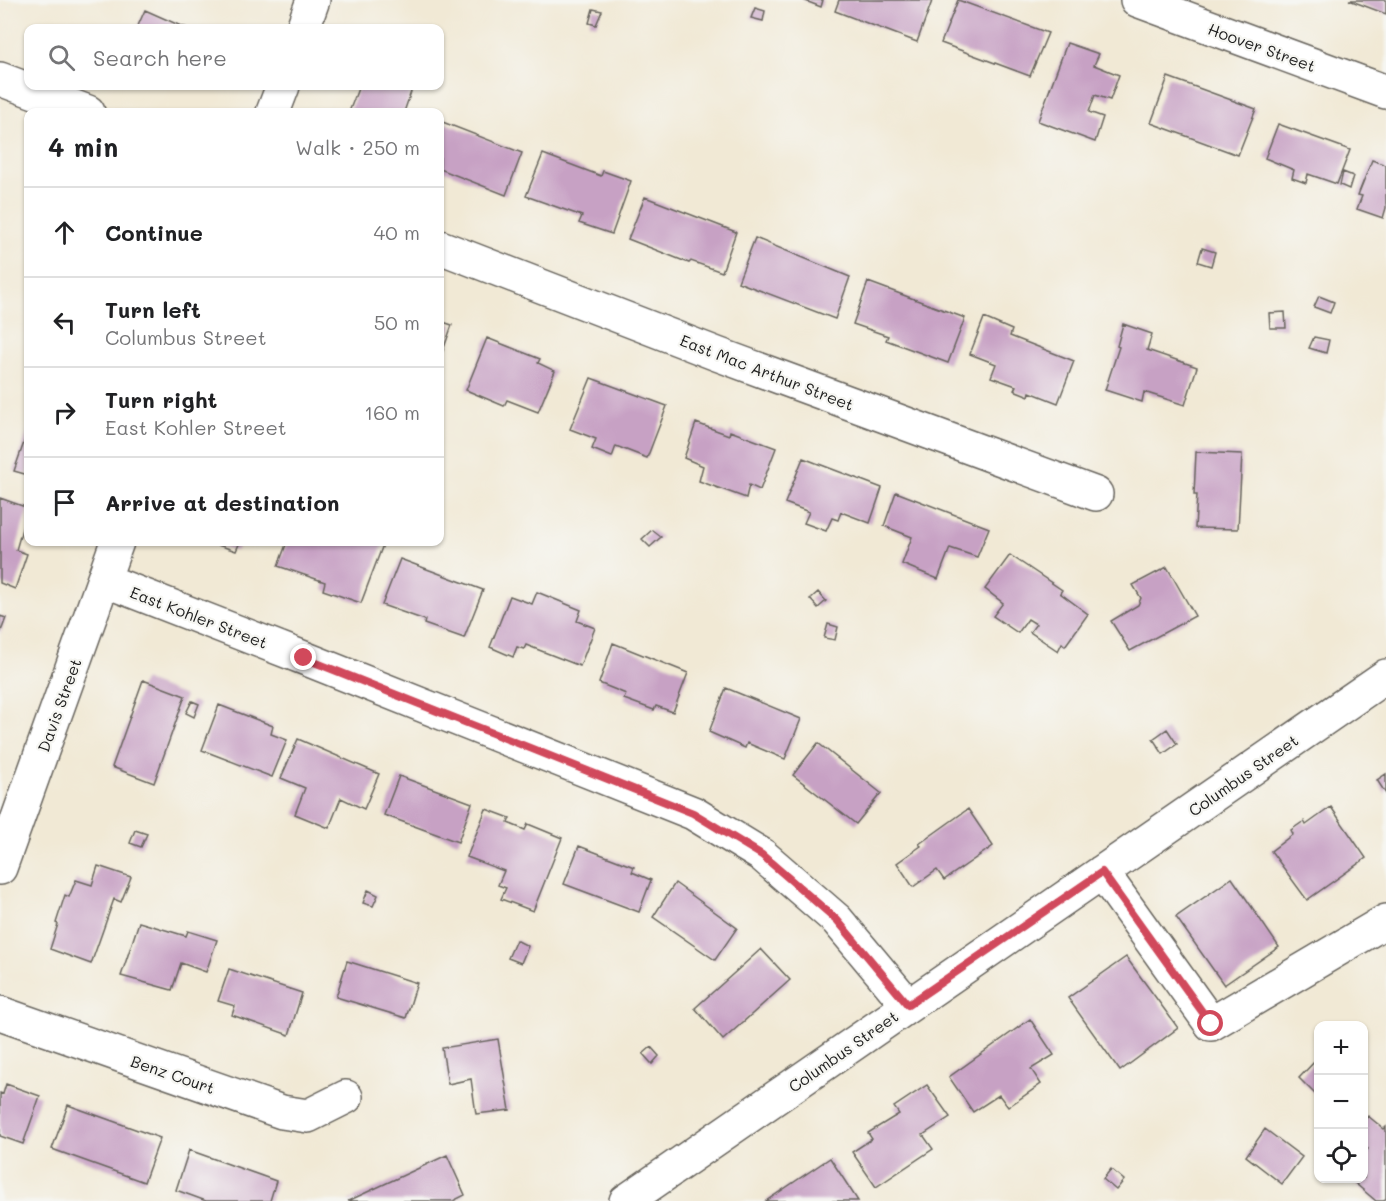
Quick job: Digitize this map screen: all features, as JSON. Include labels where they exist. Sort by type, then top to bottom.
[{"type":"street","points":[[304,24],[313,0]]},
{"type":"street","name":"Hoover Street","points":[[1137,0],[1386,92]]},
{"type":"street","points":[[0,79],[24,88]]},
{"type":"street","points":[[29,90],[77,108]]},
{"type":"street","points":[[275,108],[281,90]]},
{"type":"street","name":"East Mac Arthur Street","points":[[444,249],[717,354],[1096,494]]},
{"type":"street","name":"Davis Street","points":[[0,868],[116,546]]},
{"type":"street","name":"East Kohler Street","points":[[104,580],[693,813],[762,855],[837,920],[908,1005]]},
{"type":"street","name":"Columbus Street","points":[[626,1201],[1386,676]]},
{"type":"street","points":[[1102,872],[1211,1024],[1386,921]]},
{"type":"street","name":"Benz Court","points":[[0,1013],[282,1112],[308,1116],[346,1097]]},
{"type":"building","points":[[803,0],[823,0],[821,7]]},
{"type":"building","points":[[839,0],[932,1],[917,42],[835,11]]},
{"type":"building","points":[[958,0],[1048,33],[1030,76],[941,43]]},
{"type":"building","points":[[1349,0],[1386,0],[1386,14]]},
{"type":"building","points":[[755,8],[765,11],[763,21],[751,18]]},
{"type":"building","points":[[593,9],[602,11],[596,25],[589,23]]},
{"type":"building","points":[[145,10],[176,24],[139,24]]},
{"type":"building","points":[[1067,43],[1099,54],[1094,65],[1119,75],[1110,100],[1095,95],[1089,112],[1103,117],[1095,142],[1038,121]]},
{"type":"building","points":[[1168,77],[1256,109],[1238,155],[1151,123]]},
{"type":"building","points":[[357,90],[412,90],[405,108],[351,108]]},
{"type":"building","points":[[444,123],[522,153],[506,195],[444,171]]},
{"type":"building","points":[[1278,124],[1350,150],[1337,184],[1308,174],[1306,183],[1292,178],[1294,170],[1265,158]]},
{"type":"building","points":[[543,154],[601,176],[603,171],[631,181],[612,234],[579,223],[582,216],[526,196]]},
{"type":"building","points":[[1372,160],[1386,165],[1386,208],[1383,218],[1357,209],[1362,196],[1358,195]]},
{"type":"building","points":[[1343,172],[1353,176],[1349,189],[1340,185]]},
{"type":"building","points":[[645,197],[736,232],[722,272],[691,261],[689,263],[628,239]]},
{"type":"building","points":[[755,238],[850,277],[835,319],[738,282]]},
{"type":"building","points":[[1202,248],[1215,252],[1211,266],[1198,262]]},
{"type":"building","points":[[868,282],[965,318],[948,363],[886,340],[888,336],[853,324]]},
{"type":"building","points":[[1319,296],[1334,302],[1330,313],[1314,307]]},
{"type":"building","points":[[1285,312],[1286,328],[1270,328],[1269,313]]},
{"type":"building","points":[[984,318],[1012,330],[1010,336],[1074,361],[1058,403],[1030,392],[1029,396],[1014,390],[1016,386],[991,377],[996,364],[970,354]]},
{"type":"building","points":[[444,322],[452,325],[444,348]]},
{"type":"building","points":[[1123,324],[1152,334],[1147,350],[1197,367],[1185,405],[1144,392],[1142,402],[1105,390],[1119,347],[1117,346]]},
{"type":"building","points":[[1314,337],[1329,340],[1326,353],[1309,348]]},
{"type":"building","points":[[487,338],[540,359],[538,363],[555,371],[538,412],[507,400],[504,406],[466,390]]},
{"type":"building","points":[[591,378],[667,406],[647,458],[616,446],[612,457],[592,449],[596,439],[570,429]]},
{"type":"building","points":[[696,423],[729,435],[730,431],[776,448],[760,490],[749,485],[746,498],[699,481],[703,466],[684,458]]},
{"type":"building","points":[[24,442],[24,474],[14,471]]},
{"type":"building","points":[[1196,452],[1242,454],[1238,529],[1195,528]]},
{"type":"building","points":[[803,458],[882,488],[870,523],[841,512],[838,520],[832,518],[826,531],[804,523],[809,512],[785,503]]},
{"type":"building","points":[[896,492],[989,528],[977,557],[950,548],[938,579],[902,564],[912,537],[884,526]]},
{"type":"building","points":[[0,498],[24,507],[24,522],[16,550],[27,554],[15,589],[0,583]]},
{"type":"building","points":[[652,530],[661,537],[650,547],[642,539]]},
{"type":"building","points":[[221,546],[238,546],[236,551]]},
{"type":"building","points":[[286,546],[382,546],[361,603],[323,590],[325,582],[278,566]]},
{"type":"building","points":[[1010,555],[1062,590],[1060,593],[1088,614],[1065,646],[1062,643],[1058,651],[1030,632],[1036,624],[1028,619],[1018,633],[993,616],[1003,603],[985,589]]},
{"type":"building","points":[[400,559],[483,590],[464,638],[424,624],[425,620],[382,605]]},
{"type":"building","points":[[1167,567],[1195,616],[1130,651],[1111,621],[1138,605],[1141,598],[1133,585]]},
{"type":"building","points":[[537,592],[581,610],[577,621],[595,628],[580,666],[526,645],[524,649],[517,647],[513,657],[490,647],[510,596],[532,604]]},
{"type":"building","points":[[818,592],[826,601],[818,608],[810,599]]},
{"type":"building","points":[[0,616],[6,618],[0,634]]},
{"type":"building","points":[[828,624],[838,627],[835,640],[824,638]]},
{"type":"building","points":[[613,643],[688,673],[673,712],[656,706],[654,710],[624,699],[626,694],[599,683]]},
{"type":"building","points":[[143,680],[185,696],[154,783],[112,767]]},
{"type":"building","points":[[726,688],[801,719],[785,759],[747,743],[745,748],[709,732]]},
{"type":"building","points":[[192,701],[199,704],[194,717],[186,713]]},
{"type":"building","points":[[219,705],[273,726],[271,734],[287,740],[272,777],[202,750]]},
{"type":"building","points":[[1167,729],[1177,744],[1163,754],[1153,739]]},
{"type":"building","points":[[298,739],[379,774],[364,809],[341,798],[329,828],[295,814],[305,788],[281,778]]},
{"type":"building","points":[[818,743],[881,793],[856,824],[793,775]]},
{"type":"building","points":[[1386,774],[1386,794],[1377,780]]},
{"type":"building","points":[[399,776],[472,803],[458,842],[384,815]]},
{"type":"building","points":[[1331,807],[1366,858],[1307,900],[1271,851],[1293,834],[1291,830],[1304,821],[1306,825]]},
{"type":"building","points":[[486,809],[510,818],[508,823],[525,830],[528,824],[562,838],[533,911],[501,899],[506,888],[498,885],[504,871],[467,857]]},
{"type":"building","points":[[968,809],[993,846],[944,880],[937,870],[913,887],[897,863],[921,846],[919,844]]},
{"type":"building","points":[[135,830],[147,834],[141,847],[130,843]]},
{"type":"building","points":[[579,846],[634,867],[632,872],[651,880],[639,912],[564,884]]},
{"type":"building","points":[[98,866],[131,877],[121,902],[114,899],[91,964],[50,949],[65,895],[69,897],[76,880],[92,885]]},
{"type":"building","points":[[1232,878],[1279,947],[1224,985],[1176,917]]},
{"type":"building","points":[[675,883],[737,928],[715,960],[653,917]]},
{"type":"building","points":[[368,890],[378,895],[373,906],[363,903]]},
{"type":"building","points":[[139,922],[186,936],[188,931],[217,940],[206,972],[181,963],[172,990],[121,976]]},
{"type":"building","points":[[516,940],[528,946],[521,963],[508,958]]},
{"type":"building","points":[[761,949],[790,980],[723,1040],[695,1008]]},
{"type":"building","points":[[1126,957],[1178,1028],[1120,1071],[1068,998]]},
{"type":"building","points":[[347,961],[417,983],[406,1018],[336,997]]},
{"type":"building","points":[[229,969],[302,993],[289,1035],[232,1015],[235,1006],[218,1001]]},
{"type":"building","points":[[1030,1019],[1054,1055],[1031,1069],[1041,1084],[1008,1107],[999,1095],[973,1112],[949,1077]]},
{"type":"building","points":[[498,1039],[510,1110],[476,1114],[471,1079],[448,1084],[442,1048]]},
{"type":"building","points":[[651,1047],[659,1056],[652,1064],[643,1054]]},
{"type":"building","points":[[1314,1062],[1314,1093],[1299,1078]]},
{"type":"building","points":[[6,1084],[40,1096],[23,1144],[0,1136],[0,1093],[3,1094]]},
{"type":"building","points":[[927,1085],[950,1117],[923,1135],[933,1149],[876,1187],[852,1152],[872,1139],[868,1133],[899,1114],[894,1107]]},
{"type":"building","points":[[68,1105],[160,1138],[144,1182],[52,1149]]},
{"type":"building","points":[[1368,1116],[1384,1129],[1386,1127],[1386,1198],[1384,1201],[1376,1201],[1355,1183],[1368,1183]]},
{"type":"building","points":[[1265,1129],[1302,1157],[1282,1184],[1246,1156]]},
{"type":"building","points":[[189,1150],[276,1181],[270,1201],[206,1201],[176,1190]]},
{"type":"building","points":[[447,1155],[465,1195],[453,1201],[348,1201]]},
{"type":"building","points":[[830,1158],[858,1201],[766,1201]]},
{"type":"building","points":[[1111,1169],[1124,1180],[1116,1190],[1103,1179]]},
{"type":"route","points":[[304,658],[693,813],[762,855],[837,920],[908,1005],[1102,872],[1211,1024]]}]
